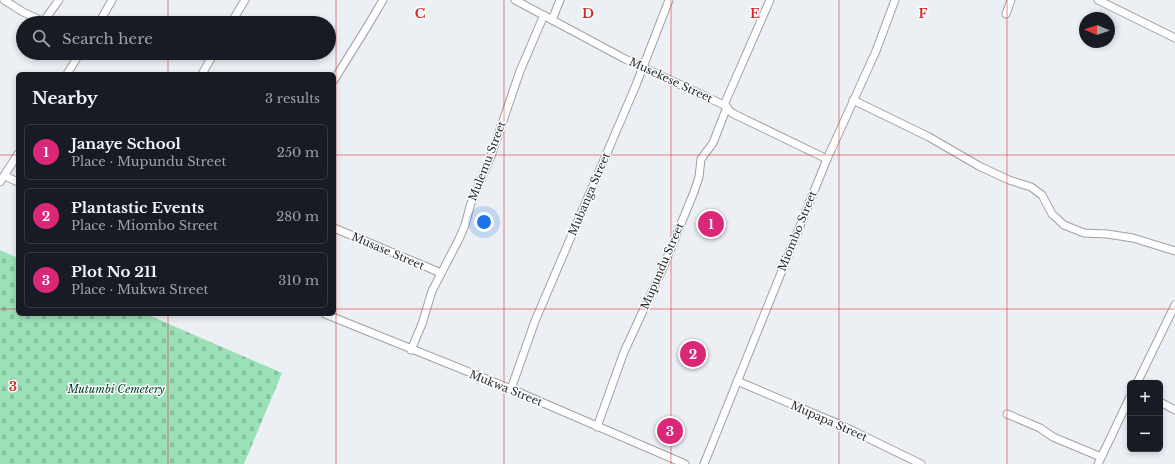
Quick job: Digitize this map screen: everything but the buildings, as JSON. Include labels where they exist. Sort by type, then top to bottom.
[{"type":"street","points":[[4,0],[32,16]]},
{"type":"street","points":[[49,16],[59,0]]},
{"type":"street","points":[[102,16],[112,0]]},
{"type":"street","points":[[235,16],[245,0]]},
{"type":"street","points":[[336,77],[383,0]]},
{"type":"street","name":"Musekese Street","points":[[515,0],[625,59],[725,106],[738,116],[826,159]]},
{"type":"street","points":[[552,20],[560,0]]},
{"type":"street","name":"Mubanga Street","points":[[511,389],[535,321],[643,67],[669,0]]},
{"type":"street","name":"Mupundu Street","points":[[597,427],[624,352],[662,270],[700,177],[701,159],[713,143],[725,106],[770,0]]},
{"type":"street","name":"Miombo Street","points":[[704,464],[826,159],[876,51],[895,0]]},
{"type":"street","points":[[1006,14],[1011,0]]},
{"type":"street","points":[[1102,1],[1175,38]]},
{"type":"street","name":"Mulemu Street","points":[[412,350],[424,319],[432,291],[465,225],[471,203],[491,156],[520,71],[544,15]]},
{"type":"street","points":[[69,72],[76,60]]},
{"type":"street","points":[[203,72],[210,60]]},
{"type":"street","points":[[853,100],[929,137],[1009,180],[1030,187],[1042,195],[1052,214],[1064,225],[1084,233],[1107,234],[1133,238],[1175,251]]},
{"type":"street","points":[[16,157],[2,179],[16,182]]},
{"type":"street","name":"Musase Street","points":[[336,229],[441,273]]},
{"type":"street","points":[[1138,380],[1175,305]]},
{"type":"street","name":"Mukwa Street","points":[[330,316],[511,389],[685,464]]},
{"type":"street","name":"Mupapa Street","points":[[737,381],[841,426],[921,464]]},
{"type":"street","points":[[1006,414],[1040,428],[1053,437],[1099,461],[1127,403]]},
{"type":"street","points":[[1163,404],[1175,410]]},
{"type":"green space","name":"Mutumbi Cemetery","points":[[0,250],[16,257],[16,316],[151,316],[282,373],[244,464],[0,464]]},
{"type":"place","name":"Janaye School","points":[[711,224]]},
{"type":"place","name":"Plantastic Events","points":[[693,354]]},
{"type":"place","name":"Plot No 211","points":[[670,431]]}]
